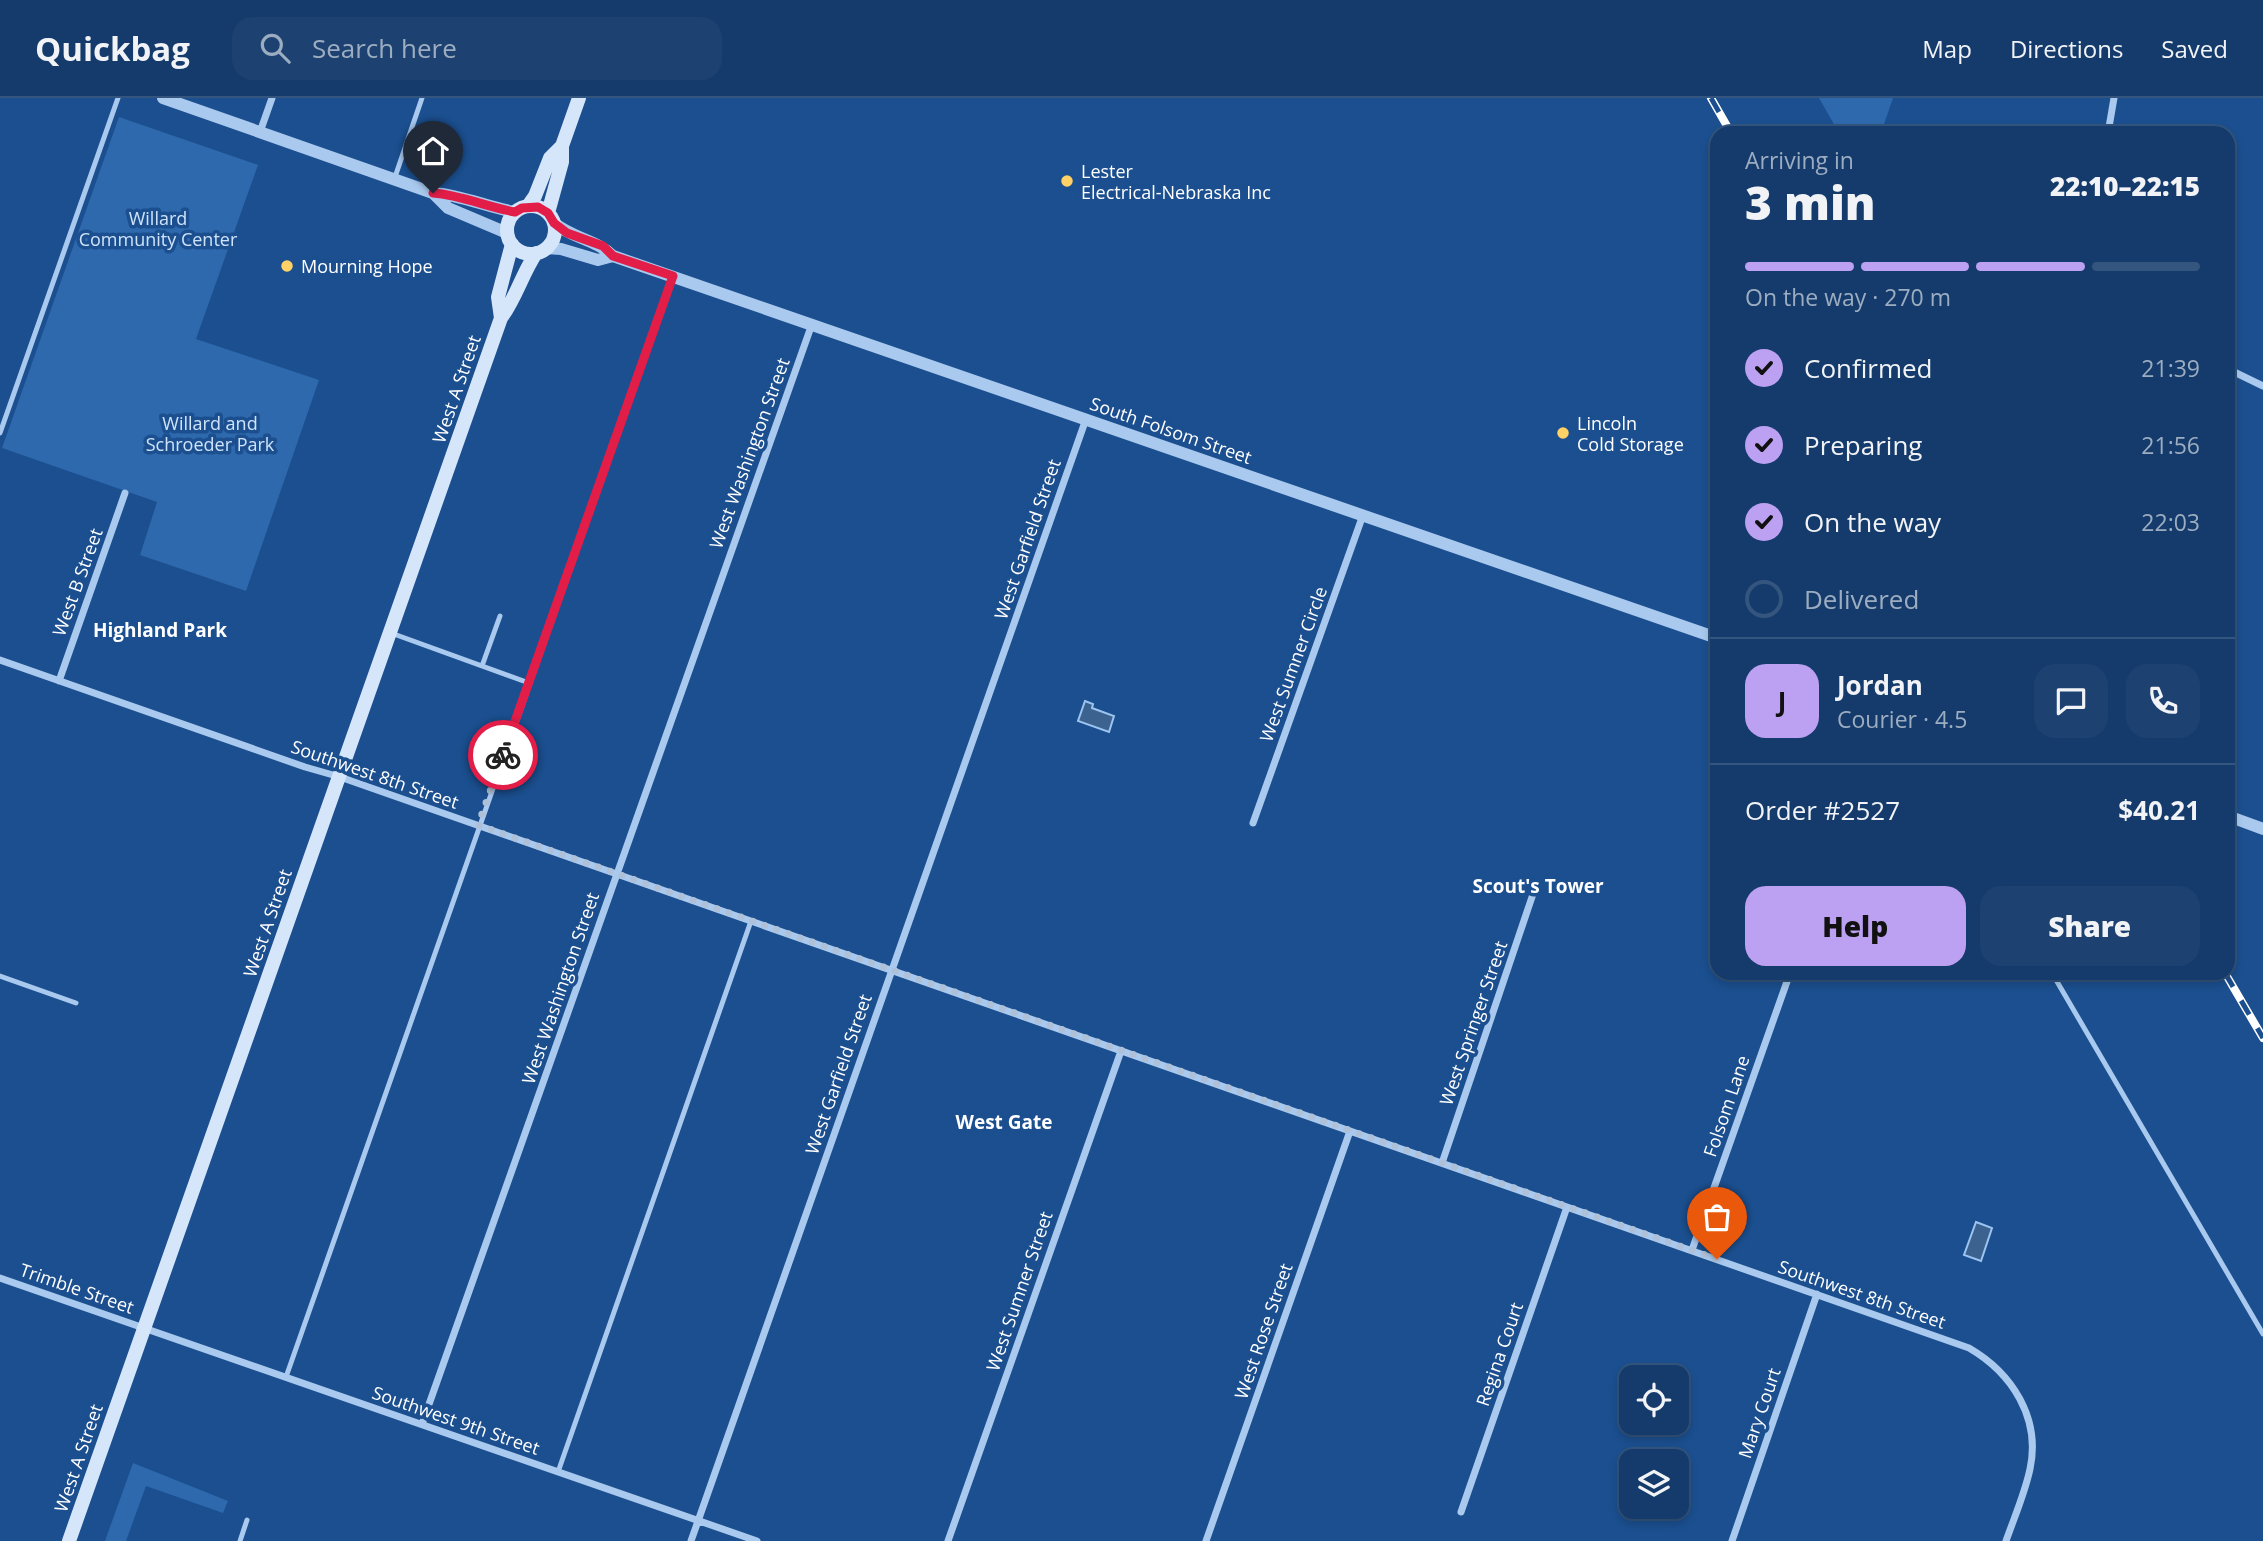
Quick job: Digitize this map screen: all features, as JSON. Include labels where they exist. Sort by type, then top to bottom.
[{"type":"main road","points":[[562,146],[550,158],[536,196],[508,225],[510,239],[521,251],[541,250],[553,238],[551,218],[562,162],[562,146],[579,98]]},
{"type":"main road","points":[[522,209],[538,207],[551,218]]},
{"type":"main road","name":"West A Street","points":[[501,318],[498,297],[510,239]]},
{"type":"main road","name":"West A Street","points":[[69,1541],[501,318],[514,301],[525,270],[541,250]]},
{"type":"street","points":[[163,98],[433,193],[453,194],[480,204],[522,209]]},
{"type":"street","points":[[260,132],[272,98]]},
{"type":"street","points":[[2109,126],[2114,98]]},
{"type":"street","points":[[433,193],[448,208],[510,239]]},
{"type":"street","name":"South Folsom Street","points":[[551,218],[567,233],[603,246],[613,256],[1710,636]]},
{"type":"street","name":"South Folsom Street","points":[[541,250],[561,249],[598,260],[613,256]]},
{"type":"street","name":"West Washington Street","points":[[422,1424],[811,324]]},
{"type":"street","points":[[2235,372],[2263,386]]},
{"type":"street","name":"West Garfield Street","points":[[691,1541],[1086,419]]},
{"type":"street","name":"West B Street","points":[[59,681],[125,493]]},
{"type":"street","name":"West Sumner Circle","points":[[1253,823],[1363,515]]},
{"type":"street","name":"Southwest 8th Street","points":[[0,660],[1969,1348],[2003,1373],[2023,1404],[2030,1427],[2030,1469],[2006,1541]]},
{"type":"street","points":[[2235,819],[2263,829]]},
{"type":"street","name":"West Springer Street","points":[[1442,1163],[1533,894]]},
{"type":"street","name":"Folsom Lane","points":[[1692,1250],[1788,980]]},
{"type":"street","name":"West Sumner Street","points":[[948,1541],[1121,1051]]},
{"type":"street","name":"West Rose Street","points":[[1206,1541],[1350,1131]]},
{"type":"street","name":"Regina Court","points":[[1461,1512],[1567,1207]]},
{"type":"street","name":"Trimble Street","points":[[0,1278],[145,1328]]},
{"type":"street","name":"Mary Court","points":[[1732,1541],[1817,1294]]},
{"type":"street","name":"Southwest 9th Street","points":[[145,1328],[757,1541]]},
{"type":"lane","points":[[0,433],[118,98]]},
{"type":"lane","points":[[394,180],[422,98]]},
{"type":"lane","points":[[286,1377],[673,276]]},
{"type":"lane","points":[[482,666],[500,616]]},
{"type":"lane","points":[[391,633],[529,683]]},
{"type":"lane","points":[[558,1472],[751,921]]},
{"type":"lane","points":[[0,976],[76,1003]]},
{"type":"lane","points":[[2056,980],[2263,1334]]},
{"type":"lane","points":[[240,1541],[247,1520]]},
{"type":"green space","points":[[1819,98],[1893,98],[1883,126],[1835,126]]},
{"type":"green space","name":"Willard and Schroeder Park","points":[[119,117],[258,165],[196,339],[319,380],[246,591],[140,555],[157,502],[2,448]]},
{"type":"green space","points":[[133,1463],[228,1501],[223,1513],[146,1486],[126,1541],[105,1541]]},
{"type":"shaded area","points":[[1085,701],[1093,704],[1092,708],[1114,716],[1109,732],[1078,721]]},
{"type":"shaded area","points":[[1976,1222],[1992,1228],[1981,1261],[1964,1255]]},
{"type":"railway","points":[[1711,98],[1727,126]]},
{"type":"railway","points":[[2229,980],[2263,1038]]},
{"type":"way so far","points":[[503,755],[478,825],[1717,1259]]},
{"type":"place","name":"Lester Electrical-Nebraska Inc","points":[[1067,181]]},
{"type":"place","name":"Mourning Hope","points":[[287,266]]},
{"type":"place","name":"Lincoln Cold Storage","points":[[1563,433]]},
{"type":"district","name":"Highland Park","points":[[160,630]]},
{"type":"district","name":"Scout's Tower","points":[[1538,886]]},
{"type":"district","name":"West Gate","points":[[1004,1122]]},
{"type":"route","points":[[433,193],[453,194],[515,212],[530,206],[538,207],[548,213],[554,223],[567,233],[603,246],[613,256],[673,276],[503,755]]},
{"type":"park label","name":"Willard Community Center","points":[[158,228]]}]
